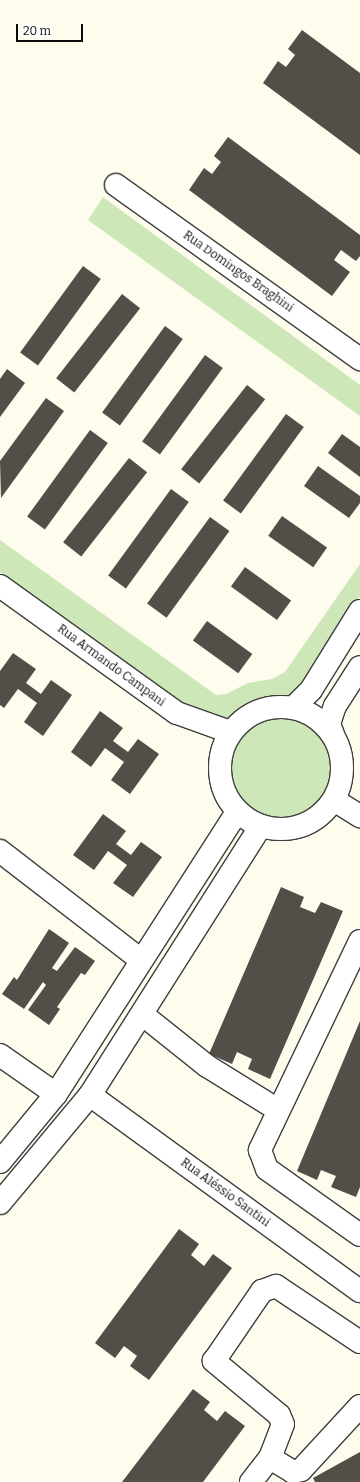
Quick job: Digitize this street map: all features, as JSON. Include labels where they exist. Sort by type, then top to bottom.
[{"type":"street","name":"Rua Domingos Braghini","points":[[116,185],[360,359]]},
{"type":"street","name":"Rua Armando Campani","points":[[0,586],[177,714],[230,732]]},
{"type":"street","points":[[294,707],[311,690],[360,611]]},
{"type":"street","points":[[333,734],[316,717],[294,707],[270,707],[248,716],[230,732],[221,752],[219,774],[224,795],[237,812],[260,827],[280,830],[300,827],[318,818],[334,800],[343,782],[342,757],[333,734],[329,724],[335,706],[360,667]]},
{"type":"street","points":[[334,800],[360,816]]},
{"type":"street","points":[[0,1162],[56,1094],[237,812]]},
{"type":"street","points":[[0,1203],[90,1095],[143,1015],[260,827]]},
{"type":"street","points":[[0,851],[141,960]]},
{"type":"street","points":[[360,941],[260,1150],[267,1169],[360,1235]]},
{"type":"street","points":[[143,1015],[207,1066],[278,1110]]},
{"type":"street","points":[[0,1055],[56,1094]]},
{"type":"street","name":"Rua Aléssio Santini","points":[[90,1095],[360,1291]]},
{"type":"street","points":[[251,1482],[270,1458],[283,1424],[279,1415],[214,1361],[262,1291],[276,1286],[360,1342]]},
{"type":"street","points":[[270,1458],[293,1472],[301,1470],[360,1406]]},
{"type":"green space","points":[[103,197],[360,385],[360,416],[88,220]]},
{"type":"green space","points":[[0,540],[216,695],[226,694],[248,683],[272,679],[285,672],[360,564],[360,596],[299,691],[284,704],[254,708],[223,721],[199,715],[0,572]]},
{"type":"green space","points":[[280,716],[300,720],[317,731],[328,748],[332,768],[328,788],[317,805],[300,816],[280,820],[260,816],[243,805],[232,788],[228,768],[232,748],[243,731],[260,720]]},
{"type":"building","points":[[302,30],[360,73],[360,155],[263,83],[278,61],[286,67],[295,55],[288,49]]},
{"type":"building","points":[[228,137],[360,235],[360,256],[356,261],[341,250],[334,260],[350,272],[332,296],[189,190],[204,168],[212,174],[221,162],[214,156]]},
{"type":"building","points":[[83,266],[101,279],[38,365],[20,353]]},
{"type":"building","points":[[122,294],[140,308],[74,392],[56,378]]},
{"type":"building","points":[[165,326],[183,339],[120,425],[102,413]]},
{"type":"building","points":[[205,355],[223,368],[160,454],[142,442]]},
{"type":"building","points":[[7,369],[25,383],[0,417],[0,379]]},
{"type":"building","points":[[247,385],[265,399],[199,483],[181,469]]},
{"type":"building","points":[[46,398],[64,411],[1,498],[0,461]]},
{"type":"building","points":[[286,414],[304,427],[241,513],[223,501]]},
{"type":"building","points":[[90,430],[108,443],[45,529],[27,517]]},
{"type":"building","points":[[342,434],[360,447],[360,477],[328,453]]},
{"type":"building","points":[[129,458],[147,472],[81,556],[63,542]]},
{"type":"building","points":[[318,466],[360,496],[360,503],[349,518],[304,486]]},
{"type":"building","points":[[171,489],[189,502],[126,588],[108,576]]},
{"type":"building","points":[[282,516],[327,548],[313,567],[268,536]]},
{"type":"building","points":[[210,517],[229,531],[167,618],[147,604]]},
{"type":"building","points":[[245,567],[291,601],[277,620],[231,586]]},
{"type":"building","points":[[207,621],[252,654],[238,673],[193,640]]},
{"type":"building","points":[[13,653],[36,669],[26,683],[41,694],[51,680],[72,695],[43,736],[24,722],[37,703],[18,689],[4,708],[0,705],[0,671]]},
{"type":"building","points":[[100,711],[123,728],[113,741],[128,752],[138,739],[159,754],[130,794],[111,780],[124,762],[105,748],[91,767],[71,752]]},
{"type":"building","points":[[103,814],[126,831],[116,844],[131,855],[141,842],[162,857],[133,897],[113,883],[127,865],[108,851],[94,870],[73,855]]},
{"type":"building","points":[[281,887],[304,897],[300,907],[315,913],[321,902],[343,911],[270,1079],[248,1069],[252,1059],[237,1052],[232,1064],[209,1054]]},
{"type":"building","points":[[49,929],[69,943],[52,968],[57,971],[75,947],[95,961],[85,975],[81,973],[57,1007],[60,1009],[49,1025],[28,1010],[46,985],[43,982],[24,1009],[2,994],[14,977],[17,980]]},
{"type":"building","points":[[360,1021],[360,1187],[356,1197],[331,1187],[336,1176],[321,1170],[317,1180],[297,1171]]},
{"type":"building","points":[[179,1229],[199,1244],[191,1255],[204,1266],[213,1254],[232,1268],[149,1380],[130,1366],[137,1356],[124,1346],[115,1358],[95,1343]]},
{"type":"building","points":[[193,1389],[210,1402],[204,1410],[217,1421],[225,1411],[245,1426],[203,1482],[122,1482]]},
{"type":"building","points":[[360,1452],[360,1482],[315,1482],[313,1478]]}]
